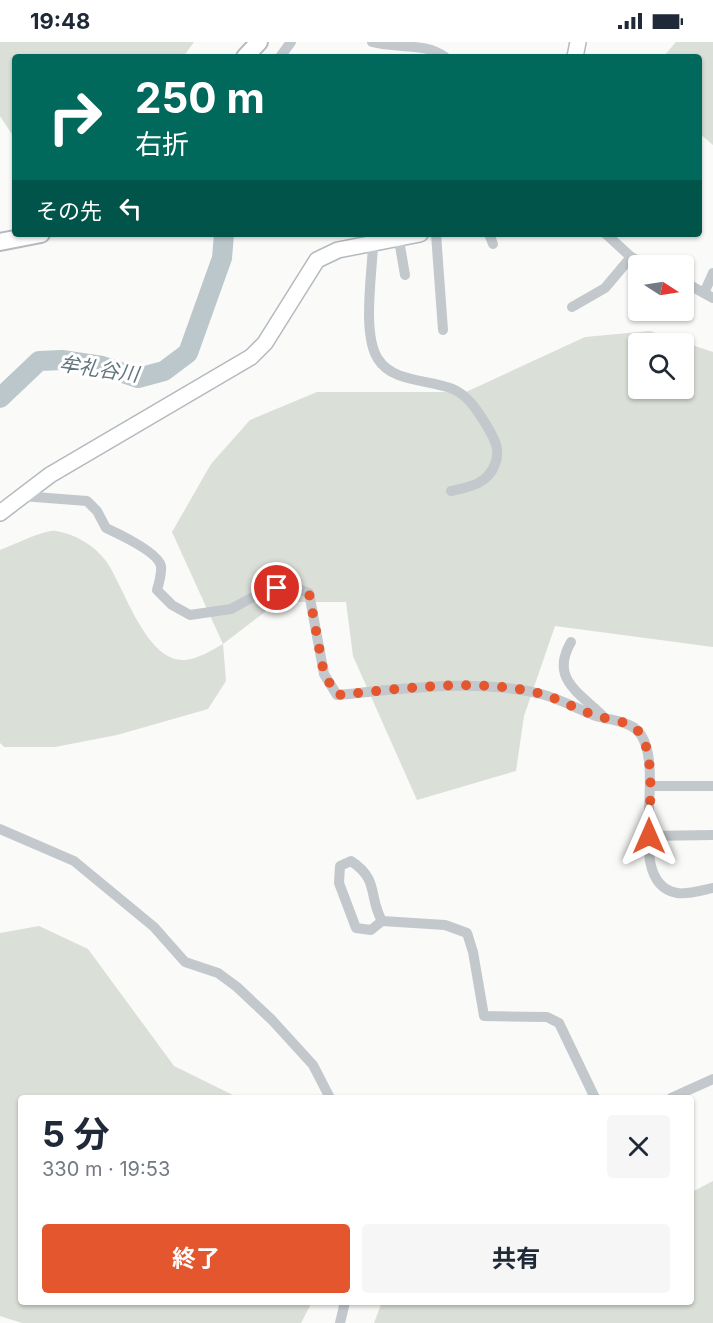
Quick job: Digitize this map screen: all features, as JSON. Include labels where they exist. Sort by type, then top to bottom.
[{"type":"main road","points":[[248,54],[259,42]]},
{"type":"main road","points":[[0,242],[26,237]]},
{"type":"street","points":[[372,42],[436,49],[442,54]]},
{"type":"street","points":[[0,513],[76,459],[250,357],[265,343],[317,260],[338,250],[410,237]]},
{"type":"street","points":[[436,237],[443,330]]},
{"type":"street","points":[[609,237],[629,255]]},
{"type":"street","points":[[399,240],[405,275]]},
{"type":"street","points":[[373,245],[370,336],[375,356],[392,372],[453,389],[467,398],[494,436],[498,453],[488,477],[474,486],[451,491]]},
{"type":"street","points":[[572,307],[590,299],[605,288],[628,261]]},
{"type":"street","points":[[694,288],[709,296],[713,273]]},
{"type":"street","points":[[22,496],[87,501],[97,511],[106,528],[122,535],[157,558],[162,568],[157,590],[172,605],[190,615],[231,609],[264,591],[290,586],[309,593],[324,674],[337,695],[485,687],[540,694],[607,720],[629,725],[639,732],[646,746],[650,786],[649,858],[655,879],[665,888],[678,894],[713,888]]},
{"type":"street","points":[[572,642],[562,664],[563,672],[569,684],[607,720]]},
{"type":"street","points":[[650,786],[713,786]]},
{"type":"street","points":[[0,829],[74,861],[154,927],[185,963],[218,973],[237,987],[272,1020],[313,1065],[328,1095]]},
{"type":"street","points":[[649,836],[713,835]]},
{"type":"street","points":[[382,921],[375,910],[375,890],[362,868],[351,861],[340,866],[339,883],[356,928],[371,930],[382,921],[445,925],[467,933],[473,952],[484,1016],[547,1017],[559,1023],[594,1095]]},
{"type":"street","points":[[678,1095],[713,1079]]},
{"type":"street","points":[[340,1323],[344,1305]]},
{"type":"shaded area","points":[[0,42],[194,42],[185,54],[12,54],[12,134],[0,116]]},
{"type":"shaded area","points":[[676,42],[713,42],[713,145],[702,136],[702,54],[666,54]]},
{"type":"shaded area","points":[[650,331],[656,333],[628,333]]},
{"type":"shaded area","points":[[628,333],[628,399],[694,399],[694,346],[713,352],[713,647],[555,626],[524,716],[516,771],[417,800],[353,656],[346,602],[278,602],[223,644],[172,532],[211,464],[250,420],[317,392],[466,392],[585,337]]},
{"type":"shaded area","points":[[51,531],[63,532],[90,545],[106,561],[148,637],[171,658],[190,659],[223,644],[226,681],[208,709],[117,735],[55,747],[4,747],[0,743],[0,550]]},
{"type":"shaded area","points":[[39,926],[88,949],[174,1066],[233,1095],[18,1095],[18,1305],[310,1305],[301,1323],[22,1323],[0,1316],[0,933]]},
{"type":"shaded area","points":[[713,1181],[713,1323],[374,1323],[381,1305],[694,1305],[694,1191]]},
{"type":"waterway","name":"牟礼谷川","points":[[0,398],[39,361],[62,360],[102,366],[138,378],[164,371],[188,353],[222,258],[224,237]]},
{"type":"route","points":[[277,588],[290,586],[309,593],[324,674],[337,695],[387,690],[485,687],[540,694],[566,702],[585,712],[629,725],[639,732],[646,746],[650,772],[649,836]]}]
